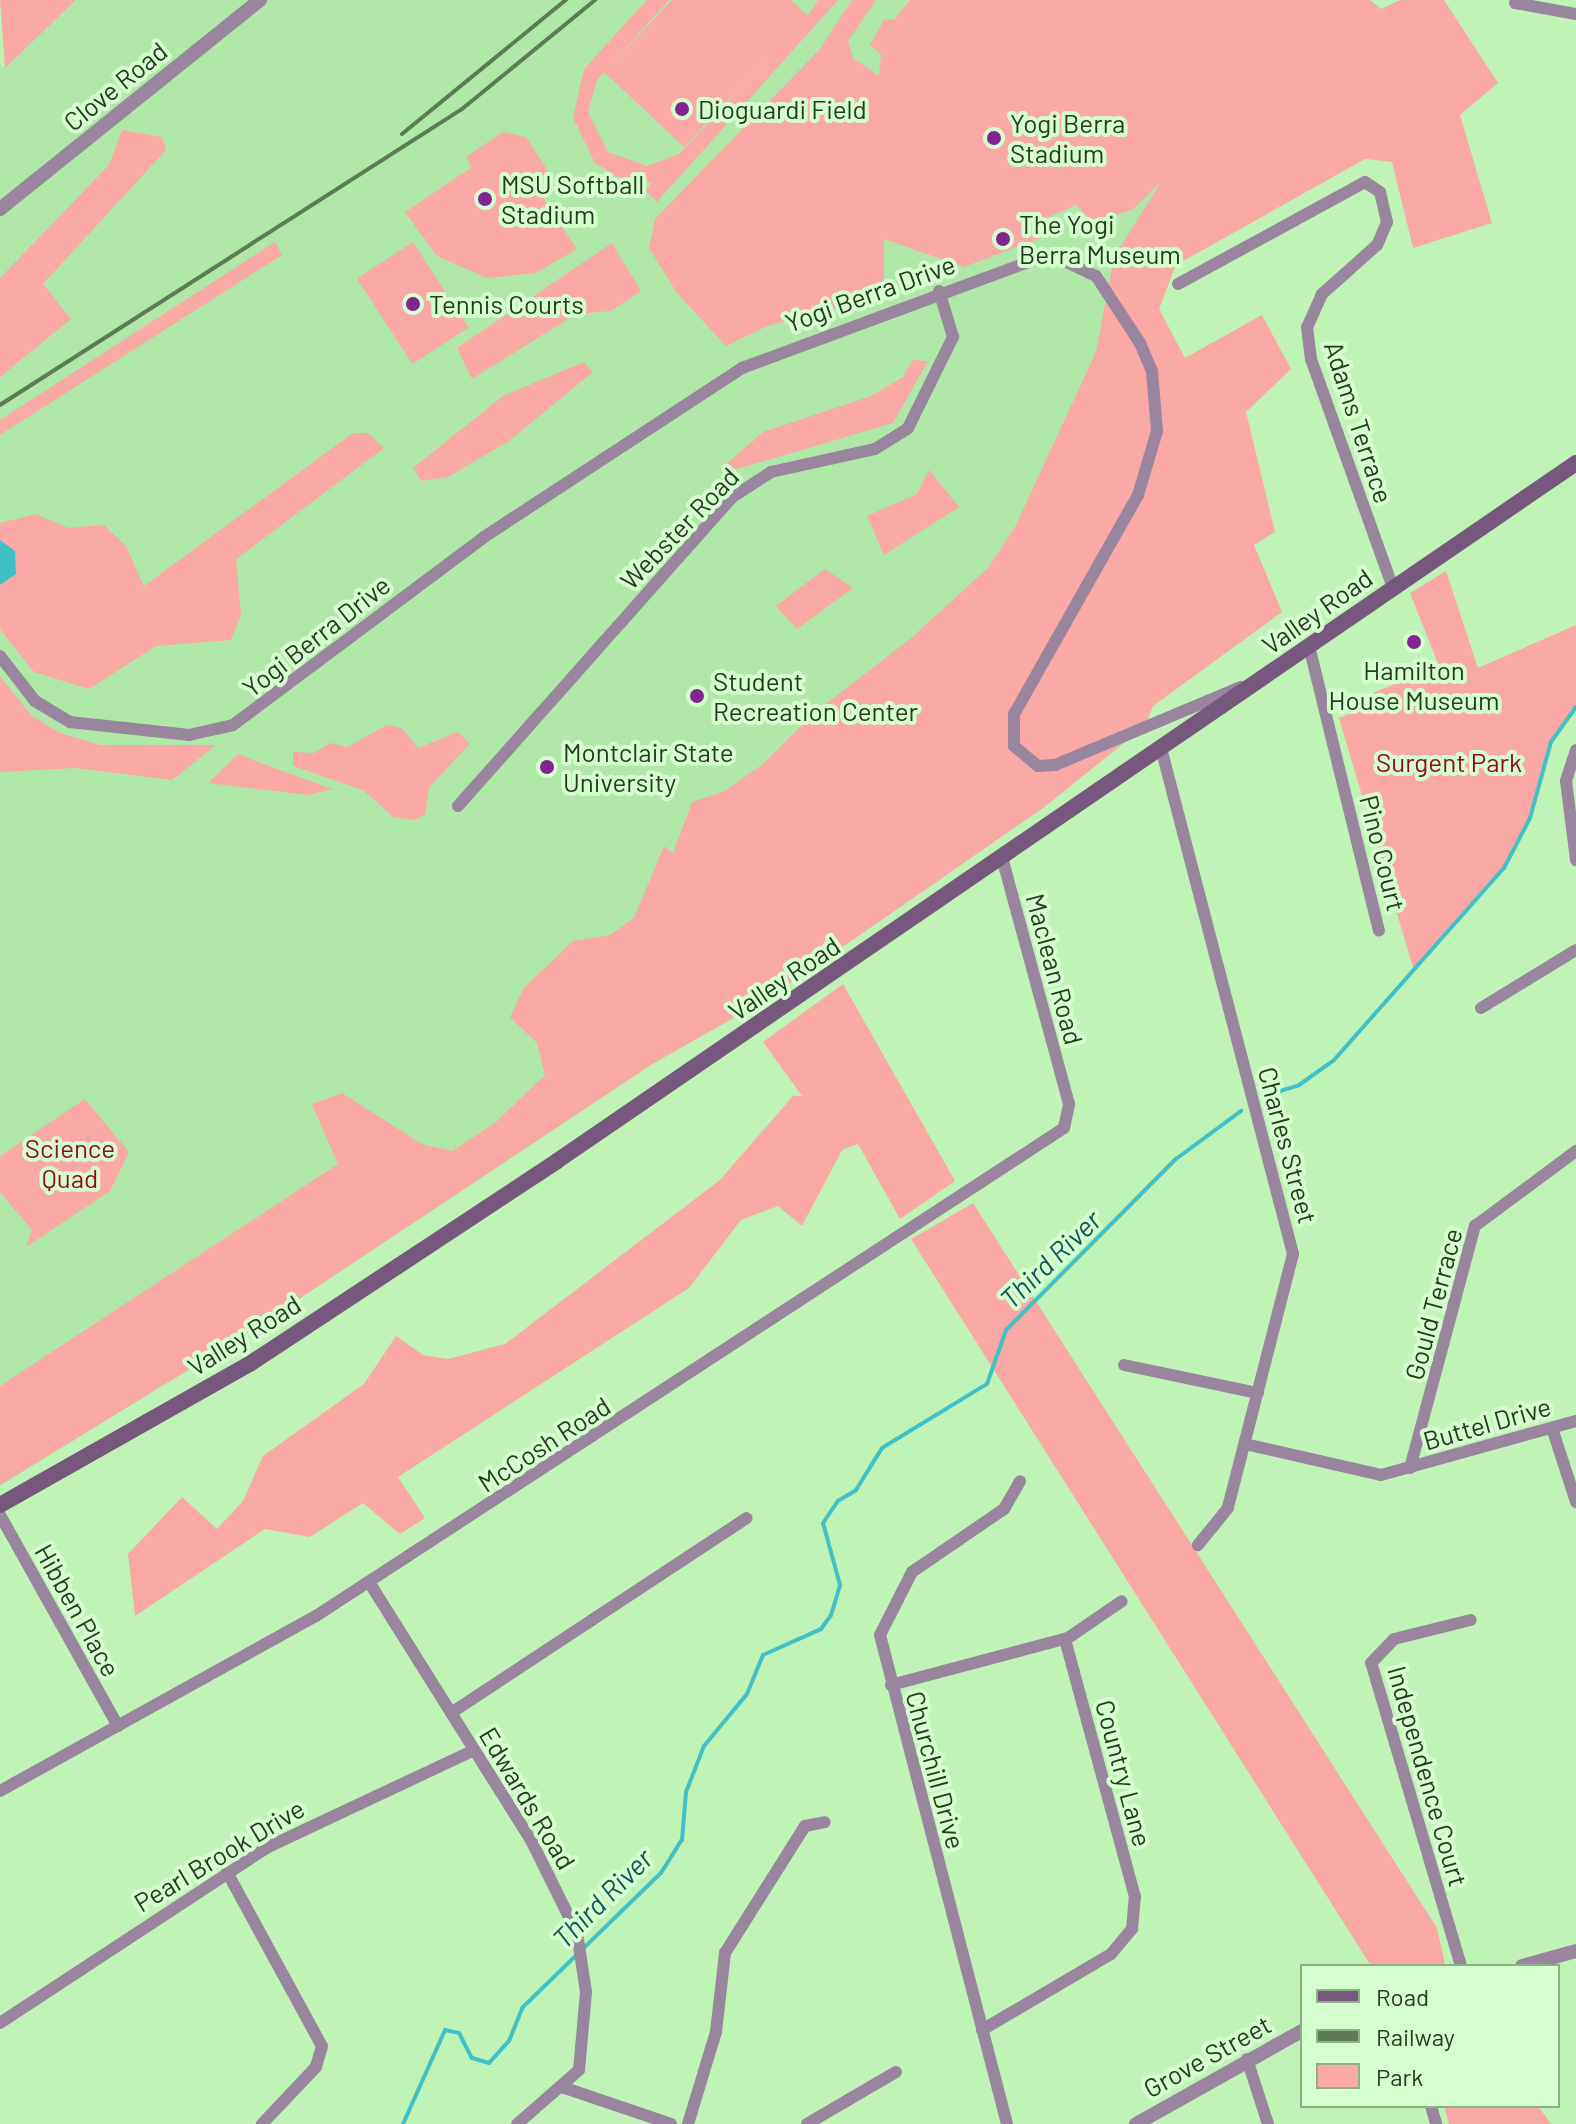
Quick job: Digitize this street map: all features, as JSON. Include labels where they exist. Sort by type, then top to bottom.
[{"type":"main road","name":"Valley Road","points":[[0,1505],[251,1363],[1002,858],[1576,463]]},
{"type":"street","name":"Clove Road","points":[[0,209],[260,0]]},
{"type":"street","points":[[1515,3],[1576,14]]},
{"type":"street","name":"Adams Terrace","points":[[1178,284],[1365,182],[1380,192],[1387,222],[1377,245],[1322,294],[1307,327],[1311,359],[1393,588]]},
{"type":"street","name":"Yogi Berra Drive","points":[[0,656],[35,701],[70,722],[189,735],[233,725],[484,537],[742,368],[1034,256],[1059,255],[1084,266],[1140,343],[1157,401],[1145,478],[1014,714],[1014,746],[1038,766],[1055,765],[1263,678]]},
{"type":"street","name":"Webster Road","points":[[458,806],[731,498],[771,472],[875,449],[908,428],[953,337],[939,291]]},
{"type":"street","name":"Pino Court","points":[[1309,646],[1379,931]]},
{"type":"street","name":"Charles Street","points":[[1161,748],[1293,1254],[1228,1508],[1198,1545]]},
{"type":"street","points":[[1576,750],[1566,781],[1576,860]]},
{"type":"street","name":"Maclean Road","points":[[1002,858],[1066,1092]]},
{"type":"street","points":[[1481,1008],[1576,950]]},
{"type":"street","name":"McCosh Road","points":[[0,1791],[369,1582],[1064,1128],[1066,1092]]},
{"type":"street","name":"Gould Terrace","points":[[1410,1468],[1475,1226],[1576,1151]]},
{"type":"street","points":[[1124,1365],[1258,1393]]},
{"type":"street","name":"Buttel Drive","points":[[1245,1444],[1381,1475],[1576,1421]]},
{"type":"street","points":[[1552,1428],[1576,1502]]},
{"type":"street","name":"Churchill Drive","points":[[1007,2124],[880,1635],[896,1597],[920,1565],[1004,1509],[1020,1481]]},
{"type":"street","name":"Hibben Place","points":[[0,1515],[118,1726]]},
{"type":"street","points":[[451,1713],[747,1518]]},
{"type":"street","name":"Edwards Road","points":[[369,1582],[552,1876],[579,1941],[582,2059],[562,2087],[517,2124]]},
{"type":"street","points":[[891,1685],[1065,1639],[1122,1601]]},
{"type":"street","name":"Independence Court","points":[[1460,1964],[1371,1663],[1394,1639],[1471,1620]]},
{"type":"street","name":"Country Lane","points":[[982,2030],[1111,1954],[1134,1919],[1135,1897],[1065,1639]]},
{"type":"street","name":"Pearl Brook Drive","points":[[0,2023],[227,1872],[334,1812],[474,1750]]},
{"type":"street","points":[[688,2124],[716,2032],[725,1953],[805,1826],[825,1822]]},
{"type":"street","points":[[227,1872],[322,2046],[316,2067],[262,2124]]},
{"type":"street","points":[[1529,1964],[1576,1951]]},
{"type":"street","name":"Grove Street","points":[[1136,2124],[1300,2032]]},
{"type":"street","points":[[1247,2059],[1268,2124]]},
{"type":"street","points":[[807,2124],[896,2072]]},
{"type":"street","points":[[562,2087],[671,2124]]},
{"type":"shaded area","name":"Montclair State University","points":[[76,0],[1170,0],[1194,184],[1139,280],[1282,612],[1153,706],[1145,726],[1043,808],[769,998],[654,1063],[237,1340],[0,1486],[0,64],[5,67]]},
{"type":"green space","points":[[0,0],[76,0],[5,68]]},
{"type":"green space","name":"Dioguardi Field","points":[[647,0],[669,0],[608,68],[672,0],[791,0],[808,16],[818,0],[838,0],[657,202],[645,191],[652,182],[621,179],[595,163],[573,118],[584,69]],"holes":[[[777,49],[679,154],[647,166],[608,152],[588,112],[597,80],[604,72],[684,147]]]},
{"type":"green space","points":[[852,0],[876,0],[848,41],[853,58],[879,76],[881,54],[870,45],[884,20],[895,19],[910,0],[1370,0],[1381,9],[1400,0],[1444,0],[1498,83],[1460,115],[1492,223],[1413,248],[1392,162],[1365,159],[1176,265],[1159,309],[1185,358],[1262,315],[1291,369],[1246,412],[1275,532],[1254,545],[1282,612],[1153,706],[1145,726],[1043,808],[769,998],[654,1063],[237,1340],[0,1485],[0,1386],[338,1164],[312,1104],[342,1093],[422,1144],[452,1151],[495,1123],[545,1075],[537,1043],[510,1017],[524,988],[573,941],[610,935],[634,918],[664,846],[673,853],[692,802],[725,791],[763,764],[814,713],[910,639],[988,568],[1015,527],[1096,352],[1114,257],[1161,182],[1132,210],[1092,222],[1076,205],[1037,222],[1057,232],[964,267],[884,239],[884,291],[874,300],[767,326],[726,346],[677,293],[649,248],[655,219],[820,49]]},
{"type":"green space","points":[[122,130],[162,137],[166,150],[43,284],[71,319],[0,377],[0,278],[109,165]]},
{"type":"green space","name":"MSU Softball Stadium","points":[[503,132],[526,137],[551,176],[536,186],[577,249],[536,273],[487,278],[437,256],[405,212],[472,167],[466,157]]},
{"type":"green space","points":[[275,242],[282,255],[0,435],[0,420]]},
{"type":"green space","name":"Tennis Courts","points":[[413,242],[469,328],[412,364],[357,278]]},
{"type":"green space","points":[[612,243],[641,291],[611,311],[576,314],[472,379],[457,348]]},
{"type":"green space","points":[[913,360],[928,361],[893,423],[737,469],[725,465],[763,432],[871,396],[903,377]]},
{"type":"green space","points":[[584,362],[593,372],[509,441],[448,477],[422,481],[413,468],[503,396]]},
{"type":"green space","points":[[353,433],[368,433],[384,448],[236,559],[241,615],[231,640],[156,646],[89,689],[34,672],[0,629],[0,523],[36,514],[68,528],[104,525],[126,546],[144,586]]},
{"type":"green space","points":[[929,470],[959,507],[884,555],[867,516],[917,494]]},
{"type":"green space","points":[[825,569],[853,588],[797,629],[776,606]]},
{"type":"green space","name":"Surgent Park","points":[[1446,571],[1478,668],[1576,625],[1576,707],[1551,743],[1530,818],[1504,868],[1414,971],[1339,718],[1365,708],[1363,697],[1439,666],[1410,593]]},
{"type":"green space","points":[[0,676],[32,716],[60,733],[100,745],[216,745],[172,780],[75,768],[0,772]]},
{"type":"green space","points":[[387,725],[402,728],[418,748],[458,732],[470,744],[429,787],[425,815],[414,820],[393,817],[363,790],[293,766],[293,752],[314,753],[330,743],[347,747]]},
{"type":"green space","points":[[238,754],[332,789],[308,795],[208,783]]},
{"type":"green space","points":[[843,984],[955,1181],[900,1219],[858,1144],[842,1150],[802,1226],[778,1206],[741,1220],[689,1288],[398,1477],[425,1518],[400,1534],[363,1503],[310,1537],[265,1529],[135,1616],[128,1554],[182,1497],[217,1529],[243,1501],[263,1456],[364,1384],[396,1336],[423,1355],[448,1359],[505,1344],[720,1180],[793,1096],[802,1096],[763,1042]]},
{"type":"green space","name":"Science Quad","points":[[85,1099],[129,1152],[110,1191],[26,1247],[32,1230],[0,1192],[0,1156]]},
{"type":"green space","points":[[973,1203],[1437,1928],[1445,1964],[1370,1964],[911,1239]]},
{"type":"green space","points":[[1445,2108],[1539,2108],[1551,2124],[1449,2124]]},
{"type":"water","points":[[0,540],[15,551],[16,574],[0,585]]},
{"type":"waterway","name":"Third River","points":[[1267,1095],[1299,1085],[1334,1060],[1504,868],[1530,818],[1551,742],[1576,707]]},
{"type":"waterway","name":"Third River","points":[[403,2124],[445,2030],[459,2033],[472,2058],[489,2063],[509,2041],[522,2008],[661,1873],[682,1840],[686,1792],[704,1746],[747,1694],[763,1655],[821,1629],[831,1615],[840,1585],[823,1523],[838,1501],[856,1490],[882,1448],[987,1384],[1006,1330],[1176,1159],[1241,1111]]},
{"type":"railway","points":[[402,134],[566,0]]},
{"type":"railway","points":[[0,405],[462,109],[595,0]]},
{"type":"place","name":"Dioguardi Field","points":[[682,109]]},
{"type":"place","name":"Yogi Berra Stadium","points":[[994,138]]},
{"type":"place","name":"MSU Softball Stadium","points":[[485,199]]},
{"type":"place","name":"The Yogi Berra Museum","points":[[1003,239]]},
{"type":"place","name":"Tennis Courts","points":[[413,304]]},
{"type":"place","name":"Hamilton House Museum","points":[[1414,642]]},
{"type":"place","name":"Student Recreation Center","points":[[697,696]]},
{"type":"place","name":"Montclair State University","points":[[547,767]]}]
